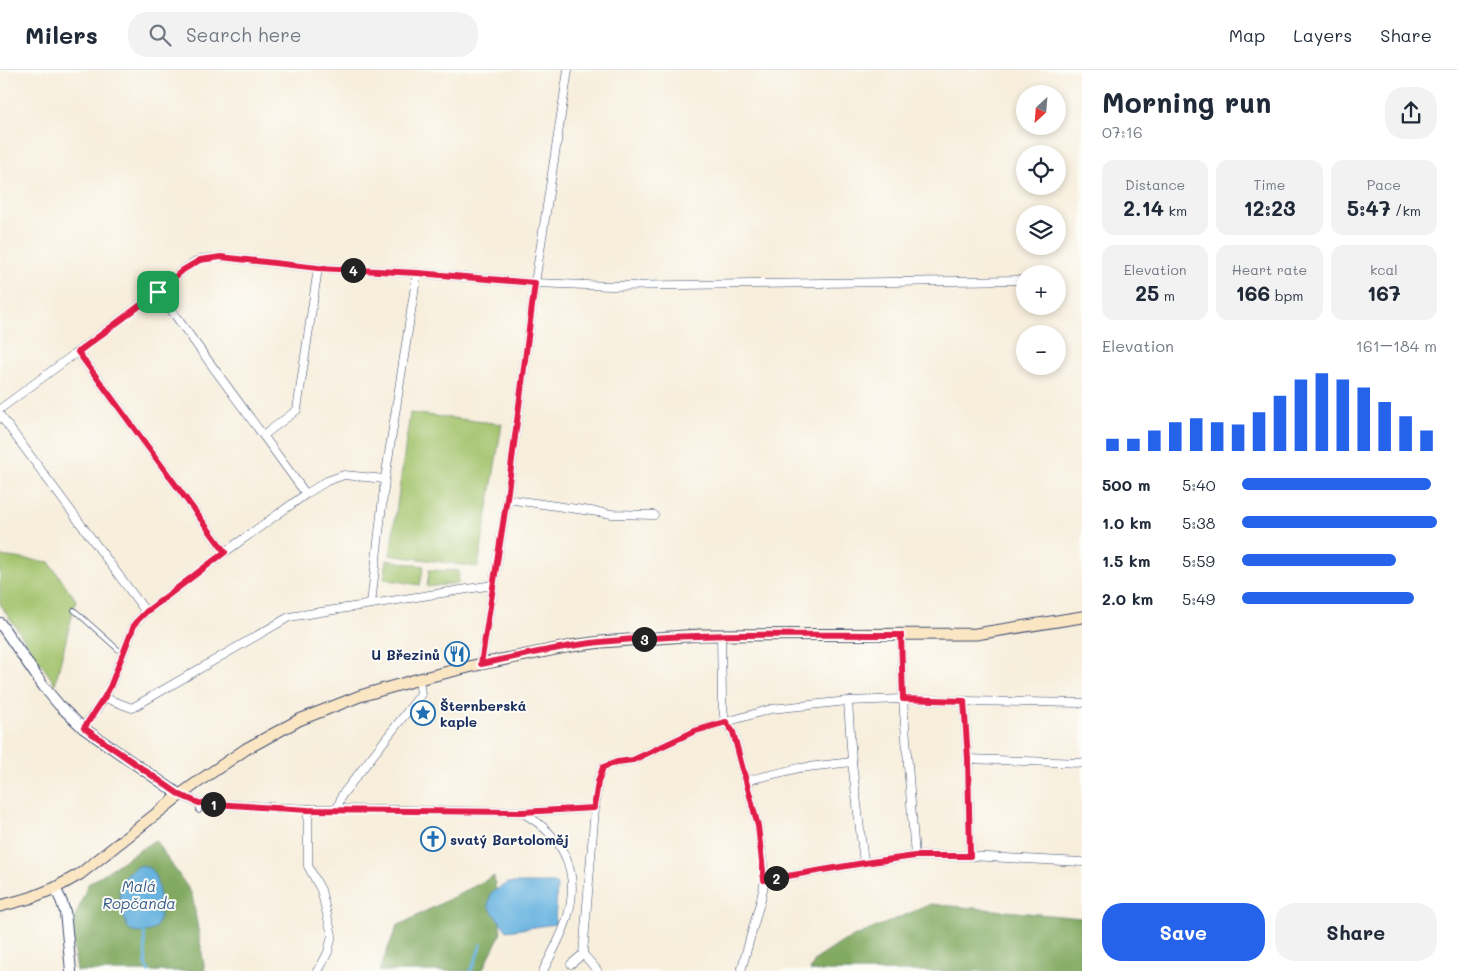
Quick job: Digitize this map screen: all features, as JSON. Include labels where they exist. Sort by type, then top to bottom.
[{"type":"main road","points":[[0,906],[30,898],[55,888],[80,874],[180,795],[246,749],[298,720],[360,696],[419,679],[481,664],[601,642],[699,635],[976,634],[1082,618]]},
{"type":"street","points":[[481,664],[507,498],[535,283],[568,70]]},
{"type":"street","points":[[0,409],[158,292],[183,270],[200,260],[221,257],[318,268],[418,273],[535,283],[611,286],[1016,280]]},
{"type":"street","points":[[264,435],[297,410],[318,268]]},
{"type":"street","points":[[371,604],[385,479],[418,273]]},
{"type":"street","points":[[158,292],[306,494]]},
{"type":"street","points":[[78,352],[225,552]]},
{"type":"street","points":[[0,415],[146,612]]},
{"type":"street","points":[[84,728],[104,698],[135,623],[146,612],[225,552],[327,481],[344,474],[385,479]]},
{"type":"street","points":[[507,498],[612,514],[654,515]]},
{"type":"street","points":[[104,698],[132,708],[289,617],[493,585]]},
{"type":"street","points":[[0,623],[54,699],[84,728],[199,807],[521,812],[594,808]]},
{"type":"street","points":[[901,635],[903,699],[915,856]]},
{"type":"street","points":[[721,636],[722,700],[726,722],[733,732],[758,826],[764,880],[761,899],[740,971]]},
{"type":"street","points":[[337,809],[342,795],[421,694],[419,679]]},
{"type":"street","points":[[597,970],[583,954],[594,808],[598,782],[603,767],[617,762],[633,760],[695,731],[771,709],[848,701],[903,699],[1082,703]]},
{"type":"street","points":[[848,701],[852,762],[864,863]]},
{"type":"street","points":[[964,701],[968,759],[970,856]]},
{"type":"street","points":[[968,759],[1082,763]]},
{"type":"street","points":[[745,781],[799,768],[852,762]]},
{"type":"street","points":[[308,810],[308,866],[321,890],[332,934],[328,952],[317,971]]},
{"type":"street","points":[[521,812],[540,824],[559,844],[569,862],[571,873],[572,887],[567,921],[543,971]]},
{"type":"street","points":[[764,880],[915,856],[970,856],[1082,862]]},
{"type":"street","points":[[55,888],[65,912],[71,971]]},
{"type":"street","points":[[571,964],[583,954]]},
{"type":"lane","points":[[74,610],[123,654]]},
{"type":"green space","points":[[410,413],[502,424],[478,567],[390,555]]},
{"type":"green space","points":[[0,556],[49,562],[76,600],[55,684],[0,604]]},
{"type":"green space","points":[[387,560],[424,566],[420,585],[384,579]]},
{"type":"green space","points":[[429,570],[459,571],[458,583],[427,587]]},
{"type":"green space","points":[[155,840],[192,894],[205,971],[77,971],[71,928],[88,884]]},
{"type":"green space","points":[[494,876],[501,933],[482,971],[379,971],[397,926]]},
{"type":"green space","points":[[931,904],[1082,918],[1082,971],[810,971],[815,960],[844,941]]},
{"type":"water","name":"Malá Ropčanda","points":[[142,865],[150,869],[155,876],[159,891],[160,909],[158,923],[154,929],[136,932],[129,930],[122,911],[120,893],[121,884],[125,876]]},
{"type":"water","points":[[507,883],[555,883],[557,885],[555,924],[507,931],[488,906],[491,893]]},
{"type":"waterway","points":[[144,932],[146,967],[149,971]]},
{"type":"waterway","points":[[470,971],[481,944]]},
{"type":"place","name":"U Březinů","points":[[457,654]]},
{"type":"place","name":"Šternberská kaple","points":[[423,713]]},
{"type":"place","name":"svatý Bartoloměj","points":[[433,839]]},
{"type":"route","points":[[221,257],[318,268],[418,273],[535,283],[507,498],[481,664],[601,642],[699,635],[901,635],[903,699],[964,701],[968,759],[970,856],[915,856],[764,880],[758,826],[733,732],[726,722],[695,731],[633,760],[617,762],[603,767],[598,782],[594,808],[521,812],[308,810],[199,803],[180,795],[84,728],[110,687],[135,623],[146,612],[225,552],[78,352],[158,292],[183,270],[200,260],[221,257]]}]
